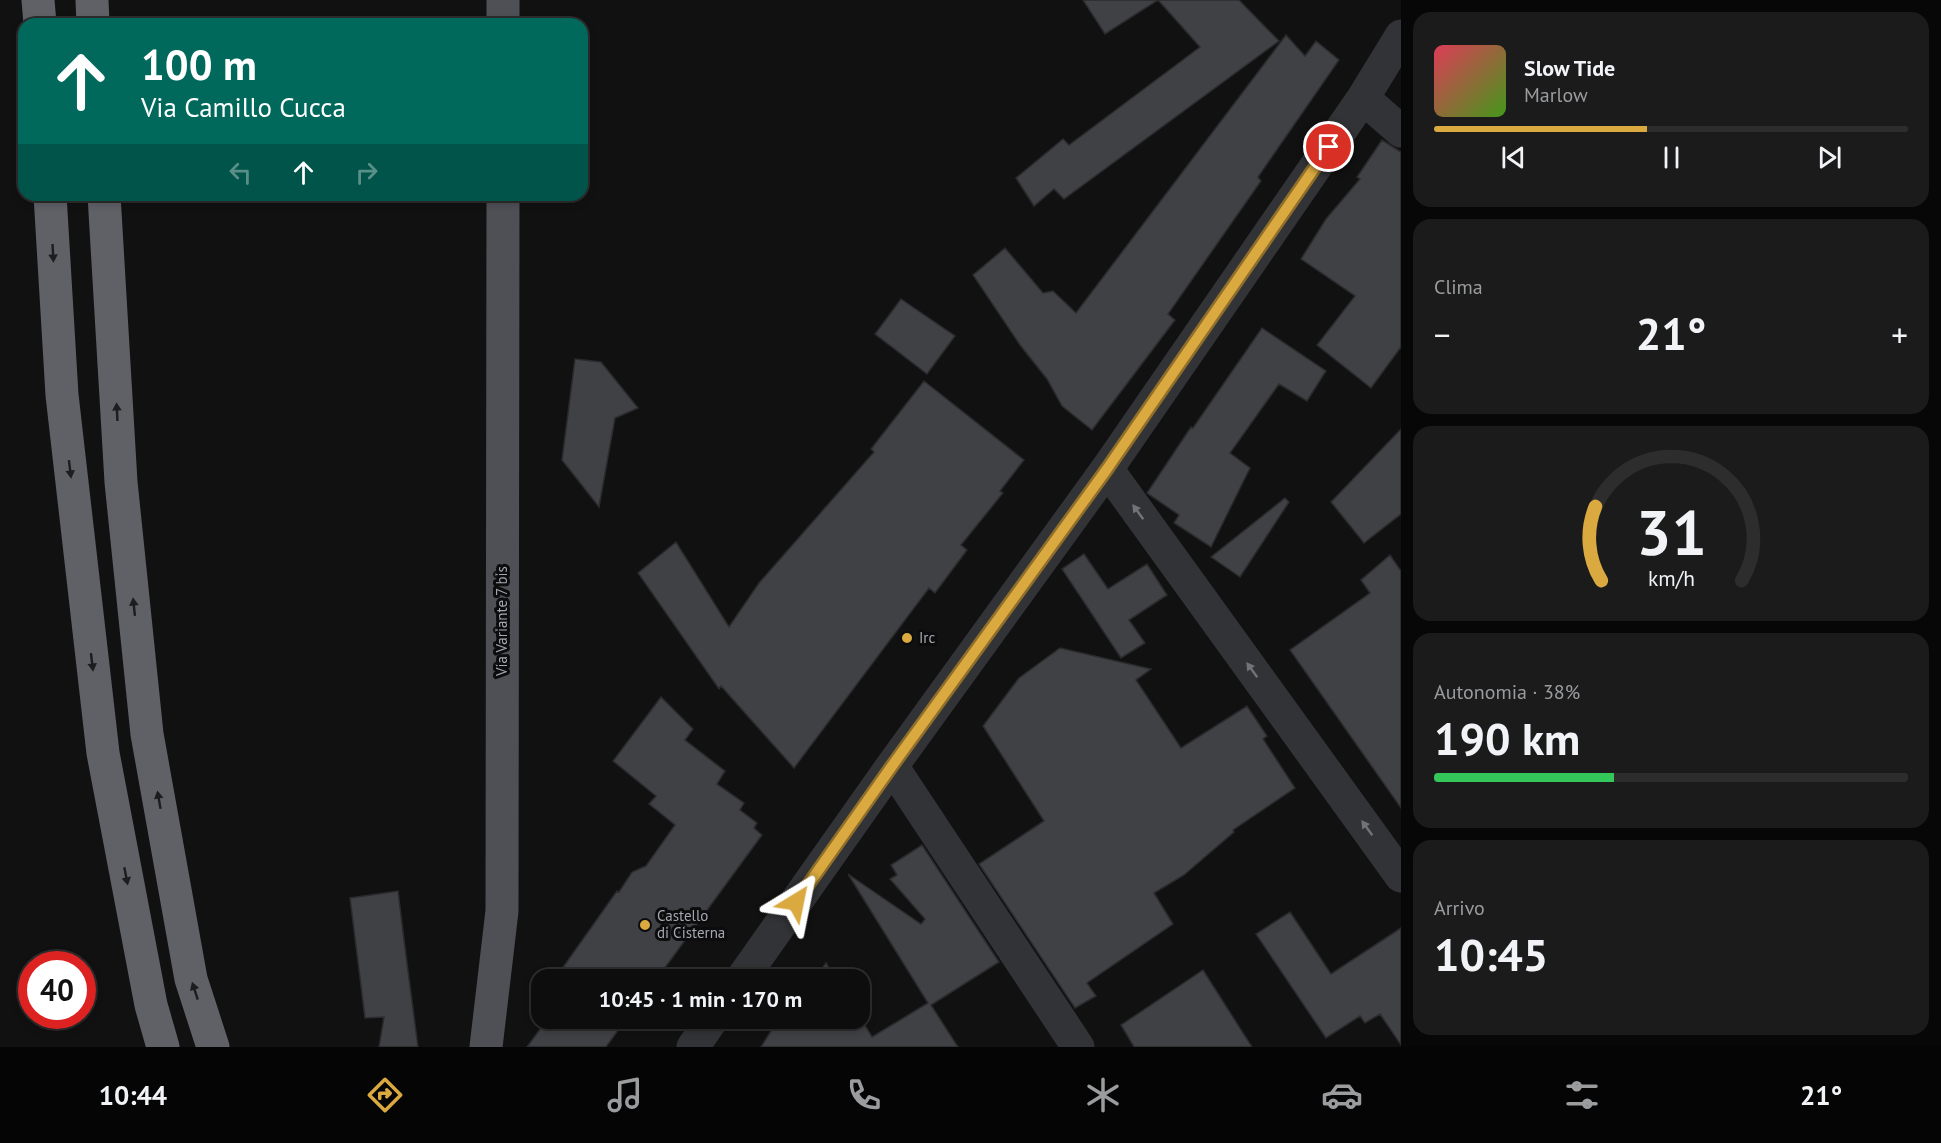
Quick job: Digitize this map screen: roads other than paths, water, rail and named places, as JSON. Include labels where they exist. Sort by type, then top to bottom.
[{"type":"highway","points":[[38,0],[40,18]]},
{"type":"highway","points":[[92,0],[93,18]]},
{"type":"highway","points":[[50,201],[62,395],[103,753],[151,1005],[163,1047]]},
{"type":"highway","points":[[104,201],[121,482],[147,734],[191,979],[213,1047]]},
{"type":"main road","points":[[503,0],[503,18]]},
{"type":"main road","name":"Via Variante 7 bis","points":[[488,1042],[502,911],[503,201]]},
{"type":"street","points":[[749,969],[1107,469],[1363,98],[1401,36]]},
{"type":"street","points":[[1363,98],[1401,130]]},
{"type":"street","points":[[1107,469],[1401,876]]},
{"type":"street","points":[[892,766],[1078,1047]]},
{"type":"street","points":[[693,1047],[705,1029]]},
{"type":"place","name":"Irc","points":[[907,638]]},
{"type":"place","name":"Castello di Cisterna","points":[[645,925]]}]
